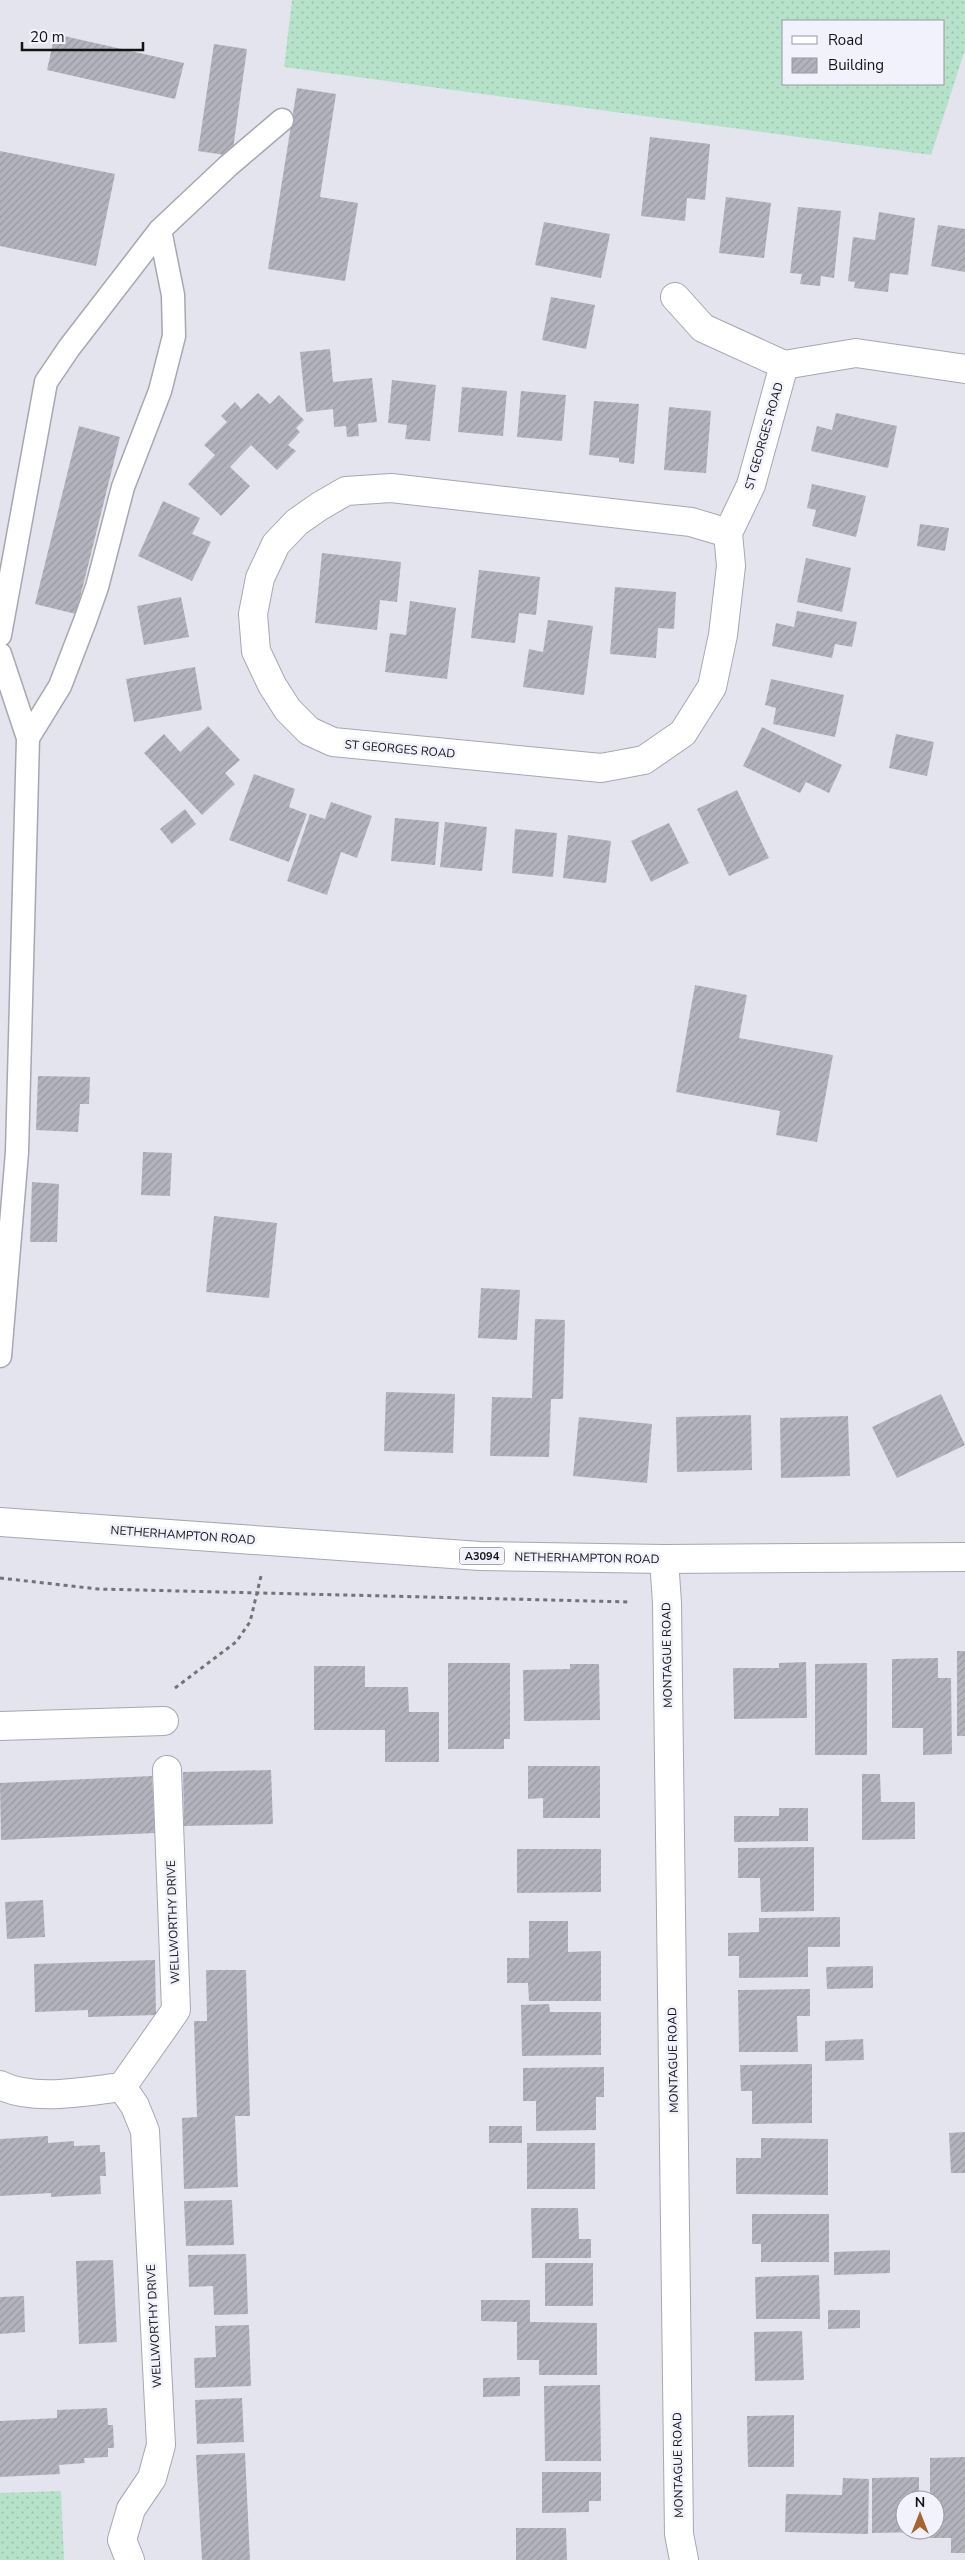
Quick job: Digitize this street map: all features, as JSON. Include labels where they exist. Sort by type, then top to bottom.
[{"type":"street","name":"ST GEORGES ROAD","points":[[675,297],[703,328],[784,365],[856,353],[965,369]]},
{"type":"street","name":"ST GEORGES ROAD","points":[[728,532],[691,522],[390,488],[346,491],[297,522],[276,544],[260,578],[253,614],[256,651],[272,685],[288,710],[309,731],[333,742],[601,768],[644,760],[683,733],[712,687],[723,635],[731,566],[728,532],[751,485],[784,365]]},
{"type":"street","name":"NETHERHAMPTON ROAD","points":[[0,1522],[480,1556],[664,1559],[965,1557]]},
{"type":"street","name":"MONTAGUE ROAD","points":[[664,1559],[667,1603],[678,2534],[684,2560]]},
{"type":"street","points":[[0,1726],[164,1721]]},
{"type":"street","name":"WELLWORTHY DRIVE","points":[[130,2560],[122,2540],[131,2509],[152,2478],[160,2445],[145,2131],[134,2106],[122,2087],[176,2010],[167,1770]]},
{"type":"street","points":[[0,2085],[10,2090],[57,2094],[122,2087]]},
{"type":"lane","points":[[0,635],[46,382],[69,348],[160,230],[228,166],[282,120]]},
{"type":"lane","points":[[28,738],[60,686],[97,587],[123,487],[160,391],[174,336],[173,295],[160,230]]},
{"type":"lane","points":[[0,654],[28,738],[17,1152],[0,1356]]},
{"type":"path","points":[[164,1721],[174,1688],[236,1642],[250,1622],[258,1593],[268,1541]]},
{"type":"path","points":[[0,1578],[98,1589],[667,1603]]},
{"type":"green space","points":[[292,0],[965,0],[965,50],[931,155],[284,67]]},
{"type":"green space","points":[[61,2491],[64,2560],[0,2560],[0,2493]]},
{"type":"building","points":[[55,34],[184,63],[175,99],[47,70]]},
{"type":"building","points":[[214,44],[247,49],[232,156],[198,151]]},
{"type":"building","points":[[297,88],[336,94],[320,197],[358,203],[345,281],[268,269]]},
{"type":"building","points":[[650,137],[710,144],[705,200],[687,198],[685,221],[641,216]]},
{"type":"building","points":[[0,151],[115,174],[96,266],[0,246]]},
{"type":"building","points":[[726,197],[771,203],[764,258],[719,253]]},
{"type":"building","points":[[798,207],[841,211],[834,278],[821,276],[820,286],[800,284],[802,274],[790,273]]},
{"type":"building","points":[[879,212],[915,218],[908,275],[890,273],[888,292],[854,288],[855,282],[848,281],[853,237],[875,240]]},
{"type":"building","points":[[544,222],[610,234],[601,278],[535,265]]},
{"type":"building","points":[[938,225],[965,229],[965,272],[931,266]]},
{"type":"building","points":[[551,297],[595,305],[586,349],[542,340]]},
{"type":"building","points":[[330,349],[333,382],[372,378],[377,422],[358,424],[359,436],[347,437],[346,426],[334,427],[333,409],[306,412],[300,352]]},
{"type":"building","points":[[392,380],[436,385],[430,441],[405,439],[407,425],[388,423]]},
{"type":"building","points":[[462,387],[507,391],[503,436],[458,432]]},
{"type":"building","points":[[521,391],[566,395],[562,441],[517,437]]},
{"type":"building","points":[[258,393],[270,404],[279,395],[304,420],[296,428],[300,432],[288,445],[296,451],[277,470],[251,445],[230,467],[250,486],[221,516],[188,484],[215,455],[204,445],[227,422],[221,416],[235,402],[241,409]]},
{"type":"building","points":[[594,401],[639,404],[634,464],[619,462],[619,458],[589,455]]},
{"type":"building","points":[[669,407],[711,411],[706,473],[664,470]]},
{"type":"building","points":[[836,413],[897,426],[888,468],[811,451],[817,426],[832,430]]},
{"type":"building","points":[[79,426],[120,437],[76,614],[35,604]]},
{"type":"building","points":[[812,484],[866,496],[856,537],[812,526],[816,510],[807,508]]},
{"type":"building","points":[[163,501],[200,518],[192,534],[211,542],[192,581],[138,556]]},
{"type":"building","points":[[920,524],[949,528],[945,551],[917,546]]},
{"type":"building","points":[[322,553],[401,562],[397,602],[380,600],[377,630],[315,623]]},
{"type":"building","points":[[806,558],[851,568],[842,612],[797,602]]},
{"type":"building","points":[[479,570],[540,577],[536,615],[519,613],[515,643],[471,638]]},
{"type":"building","points":[[615,587],[676,592],[674,629],[658,628],[656,658],[610,654]]},
{"type":"building","points":[[181,597],[189,637],[144,645],[137,606]]},
{"type":"building","points":[[410,601],[456,608],[447,679],[385,672],[390,633],[406,635]]},
{"type":"building","points":[[797,611],[857,622],[852,647],[835,644],[832,658],[772,646],[776,623],[794,627]]},
{"type":"building","points":[[548,620],[593,626],[584,695],[523,687],[529,649],[543,652]]},
{"type":"building","points":[[195,667],[202,710],[134,722],[126,679]]},
{"type":"building","points":[[771,679],[844,695],[835,737],[773,724],[776,708],[765,705]]},
{"type":"building","points":[[208,726],[240,760],[225,773],[235,784],[202,815],[144,753],[164,734],[180,752]]},
{"type":"building","points":[[762,727],[842,765],[829,793],[806,782],[800,793],[743,766]]},
{"type":"building","points":[[896,734],[934,742],[927,776],[889,768]]},
{"type":"building","points":[[254,774],[295,789],[289,807],[307,814],[289,862],[229,840]]},
{"type":"building","points":[[737,790],[769,858],[729,876],[697,809]]},
{"type":"building","points":[[331,802],[372,816],[357,858],[341,852],[327,895],[287,881],[310,814],[325,819]]},
{"type":"building","points":[[185,809],[196,824],[172,844],[160,829]]},
{"type":"building","points":[[395,818],[439,822],[435,865],[391,861]]},
{"type":"building","points":[[445,822],[487,827],[482,871],[440,867]]},
{"type":"building","points":[[669,823],[689,863],[651,882],[631,841]]},
{"type":"building","points":[[515,829],[557,833],[553,877],[512,873]]},
{"type":"building","points":[[568,835],[611,841],[606,883],[563,878]]},
{"type":"building","points":[[695,985],[747,995],[739,1038],[833,1055],[817,1142],[776,1135],[780,1111],[676,1092]]},
{"type":"building","points":[[38,1076],[90,1077],[89,1104],[80,1104],[78,1132],[36,1130]]},
{"type":"building","points":[[143,1152],[172,1153],[170,1196],[141,1195]]},
{"type":"building","points":[[32,1182],[59,1184],[57,1242],[30,1242]]},
{"type":"building","points":[[214,1216],[277,1223],[269,1298],[206,1292]]},
{"type":"building","points":[[481,1288],[520,1290],[517,1340],[478,1338]]},
{"type":"building","points":[[535,1319],[565,1320],[563,1399],[551,1399],[549,1457],[490,1456],[492,1397],[532,1398]]},
{"type":"building","points":[[386,1392],[455,1394],[453,1453],[384,1451]]},
{"type":"building","points":[[941,1394],[965,1445],[897,1478],[872,1427]]},
{"type":"building","points":[[751,1415],[752,1470],[677,1472],[676,1417]]},
{"type":"building","points":[[848,1416],[850,1476],[781,1478],[780,1418]]},
{"type":"building","points":[[579,1417],[652,1424],[647,1483],[573,1476]]},
{"type":"building","points":[[957,1651],[965,1651],[965,1736],[957,1736]]},
{"type":"building","points":[[938,1658],[938,1678],[951,1678],[952,1754],[923,1755],[923,1728],[892,1728],[892,1659]]},
{"type":"building","points":[[806,1662],[807,1718],[734,1719],[733,1668],[779,1668],[779,1663]]},
{"type":"building","points":[[448,1663],[510,1663],[510,1739],[504,1739],[504,1749],[448,1749]]},
{"type":"building","points":[[867,1663],[867,1755],[815,1755],[815,1664]]},
{"type":"building","points":[[570,1664],[599,1664],[600,1720],[524,1721],[523,1670],[570,1669]]},
{"type":"building","points":[[314,1666],[365,1666],[365,1687],[408,1687],[409,1712],[439,1712],[439,1762],[385,1762],[385,1730],[314,1730]]},
{"type":"building","points":[[528,1766],[600,1766],[600,1818],[543,1818],[543,1798],[528,1799]]},
{"type":"building","points":[[271,1770],[273,1824],[184,1826],[183,1772]]},
{"type":"building","points":[[862,1774],[880,1774],[881,1802],[915,1802],[915,1839],[862,1840]]},
{"type":"building","points":[[152,1776],[155,1833],[1,1840],[0,1783]]},
{"type":"building","points":[[779,1808],[808,1808],[808,1841],[734,1842],[734,1816],[779,1816]]},
{"type":"building","points":[[814,1847],[814,1911],[761,1912],[760,1878],[738,1878],[738,1848]]},
{"type":"building","points":[[517,1849],[601,1849],[601,1892],[517,1893]]},
{"type":"building","points":[[43,1900],[45,1937],[7,1939],[5,1902]]},
{"type":"building","points":[[840,1917],[840,1947],[808,1947],[808,1977],[739,1978],[739,1956],[728,1956],[728,1933],[759,1932],[759,1918]]},
{"type":"building","points":[[529,1921],[568,1921],[568,1952],[601,1951],[601,2001],[529,2001],[528,1983],[507,1983],[507,1958],[529,1958]]},
{"type":"building","points":[[155,1960],[156,2015],[88,2017],[88,2010],[35,2012],[34,1964]]},
{"type":"building","points":[[873,1966],[873,1988],[827,1989],[826,1967]]},
{"type":"building","points":[[206,1970],[246,1970],[250,2116],[235,2116],[238,2187],[184,2189],[182,2118],[197,2117],[194,2021],[207,2021]]},
{"type":"building","points":[[810,1989],[810,2016],[797,2016],[798,2052],[739,2052],[738,1990]]},
{"type":"building","points":[[549,2004],[550,2012],[601,2012],[601,2055],[522,2056],[521,2005]]},
{"type":"building","points":[[863,2039],[864,2060],[825,2061],[825,2041]]},
{"type":"building","points":[[812,2064],[812,2123],[752,2124],[752,2091],[741,2091],[740,2065]]},
{"type":"building","points":[[604,2067],[604,2097],[596,2097],[596,2130],[536,2131],[536,2101],[523,2101],[523,2068]]},
{"type":"building","points":[[489,2126],[522,2126],[522,2143],[489,2143]]},
{"type":"building","points":[[965,2132],[965,2173],[951,2173],[949,2133]]},
{"type":"building","points":[[48,2136],[48,2143],[74,2141],[74,2146],[100,2145],[100,2152],[105,2152],[106,2176],[100,2176],[101,2194],[51,2197],[51,2193],[0,2196],[0,2139]]},
{"type":"building","points":[[761,2138],[828,2139],[828,2195],[736,2194],[736,2158],[761,2158]]},
{"type":"building","points":[[527,2143],[595,2143],[595,2189],[527,2189]]},
{"type":"building","points":[[232,2200],[234,2245],[186,2246],[184,2201]]},
{"type":"building","points":[[531,2208],[578,2208],[579,2239],[591,2239],[591,2258],[532,2258]]},
{"type":"building","points":[[752,2214],[829,2214],[829,2262],[761,2262],[761,2244],[752,2244]]},
{"type":"building","points":[[890,2250],[890,2273],[834,2275],[834,2252]]},
{"type":"building","points":[[246,2254],[248,2314],[214,2315],[213,2286],[189,2287],[188,2255]]},
{"type":"building","points":[[113,2260],[117,2342],[79,2344],[76,2261]]},
{"type":"building","points":[[545,2263],[593,2263],[593,2306],[545,2306]]},
{"type":"building","points":[[819,2275],[820,2319],[756,2319],[755,2277]]},
{"type":"building","points":[[24,2296],[25,2332],[0,2334],[0,2297]]},
{"type":"building","points":[[481,2300],[530,2300],[530,2322],[597,2323],[597,2375],[539,2375],[539,2360],[517,2360],[517,2322],[481,2321]]},
{"type":"building","points":[[828,2310],[860,2310],[860,2328],[828,2329]]},
{"type":"building","points":[[249,2325],[251,2386],[195,2388],[194,2358],[216,2357],[215,2326]]},
{"type":"building","points":[[802,2331],[804,2380],[755,2381],[754,2332]]},
{"type":"building","points":[[520,2377],[520,2396],[483,2397],[483,2378]]},
{"type":"building","points":[[600,2385],[601,2461],[545,2461],[544,2386]]},
{"type":"building","points":[[242,2398],[244,2442],[197,2444],[195,2400]]},
{"type":"building","points":[[107,2408],[108,2425],[113,2425],[114,2448],[108,2448],[108,2457],[84,2458],[85,2463],[59,2465],[60,2474],[0,2477],[0,2421],[57,2418],[57,2410]]},
{"type":"building","points":[[794,2415],[794,2467],[748,2467],[747,2416]]},
{"type":"building","points":[[245,2453],[250,2560],[202,2560],[196,2455]]},
{"type":"building","points":[[965,2457],[965,2553],[951,2553],[951,2538],[945,2538],[945,2490],[930,2490],[930,2458]]},
{"type":"building","points":[[542,2472],[601,2472],[601,2501],[589,2501],[589,2512],[542,2513]]},
{"type":"building","points":[[919,2477],[919,2490],[895,2490],[895,2533],[872,2533],[872,2478]]},
{"type":"building","points":[[843,2478],[869,2479],[868,2534],[785,2532],[786,2494],[842,2495]]},
{"type":"building","points":[[516,2528],[566,2528],[567,2560],[516,2560]]}]
